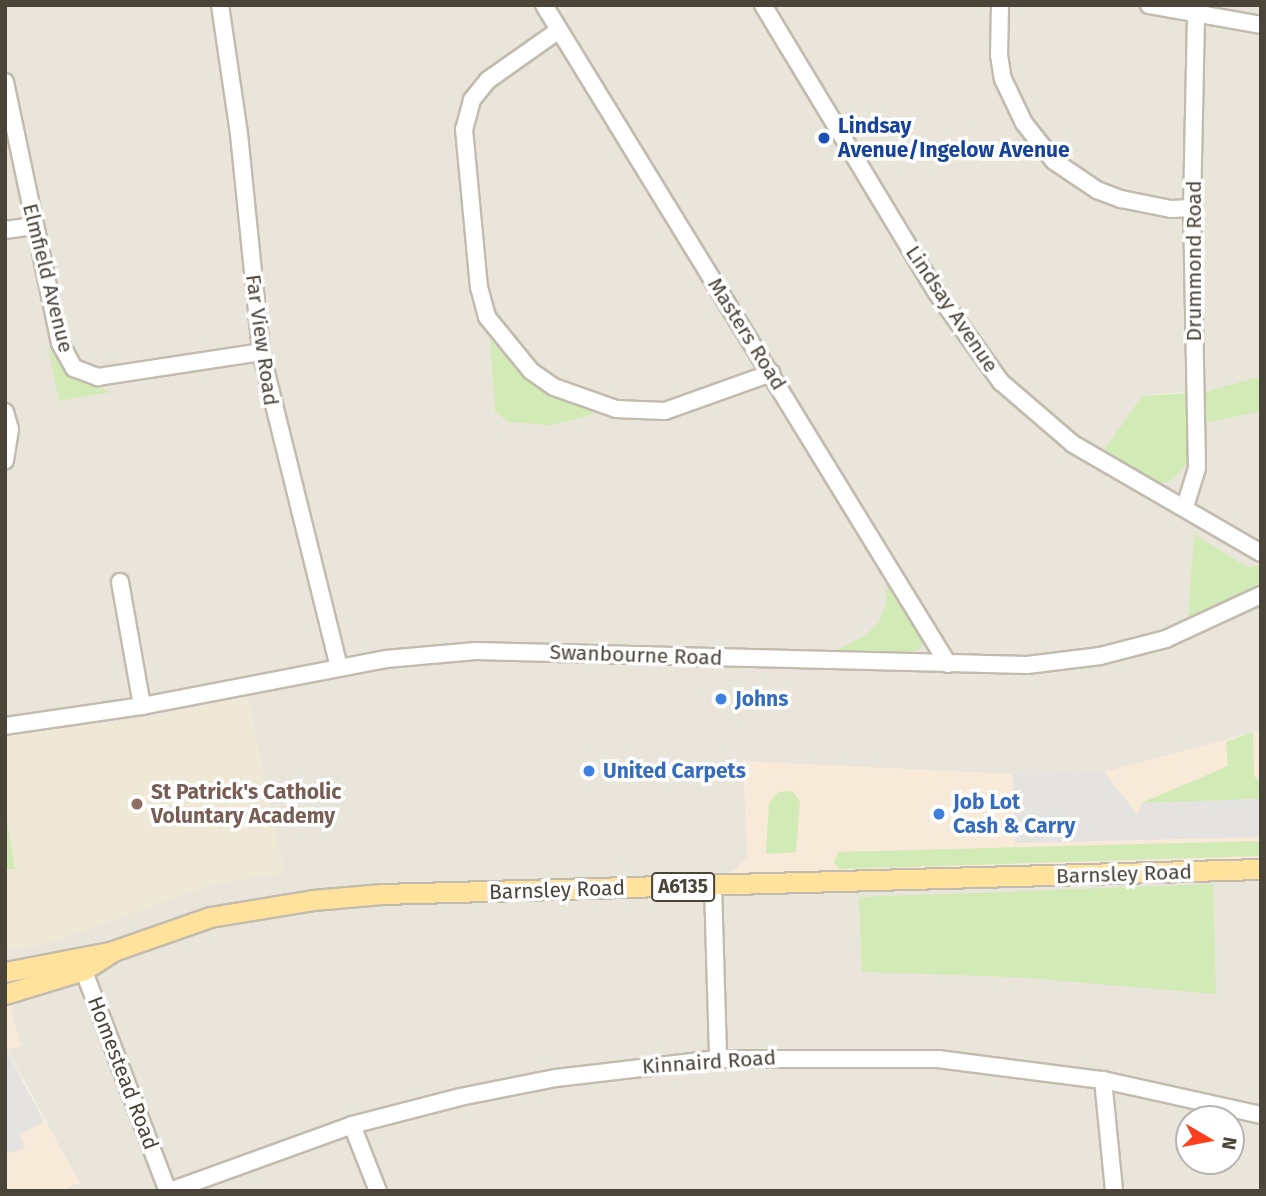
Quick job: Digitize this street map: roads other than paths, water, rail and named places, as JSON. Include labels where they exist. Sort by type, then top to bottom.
[{"type":"main road","name":"Barnsley Road","points":[[5,994],[81,963],[210,917],[313,900],[382,894],[1261,869]]},
{"type":"main road","name":"Barnsley Road","points":[[5,972],[81,963]]},
{"type":"street","name":"Far View Road","points":[[220,5],[239,134],[261,352],[339,667]]},
{"type":"street","name":"Masters Road","points":[[544,5],[948,664]]},
{"type":"street","name":"Lindsay Avenue","points":[[763,5],[937,293],[1001,382],[1073,444],[1261,553]]},
{"type":"street","points":[[1000,5],[999,55],[1003,79],[1024,123],[1054,161],[1097,190],[1121,199],[1171,209],[1192,208]]},
{"type":"street","points":[[1149,5],[1261,25]]},
{"type":"street","name":"Drummond Road","points":[[1185,507],[1197,468],[1192,208],[1196,13]]},
{"type":"street","points":[[559,30],[488,80],[472,100],[464,129],[479,287],[487,317],[531,370],[554,387],[616,409],[665,411],[771,373]]},
{"type":"street","name":"Elmfield Avenue","points":[[5,82],[34,226],[60,343],[66,358],[86,376],[261,352]]},
{"type":"street","points":[[5,230],[34,226]]},
{"type":"street","points":[[5,412],[10,429],[5,461]]},
{"type":"street","points":[[120,582],[142,706]]},
{"type":"street","name":"Swanbourne Road","points":[[5,726],[142,706],[339,667],[476,651],[1027,664],[1111,653],[1166,639],[1261,595]]},
{"type":"street","points":[[713,886],[718,1059]]},
{"type":"street","name":"Homestead Road","points":[[81,963],[169,1191]]},
{"type":"street","name":"Kinnaird Road","points":[[169,1191],[352,1125],[460,1097],[556,1078],[718,1059],[938,1059],[1103,1080],[1261,1115]]},
{"type":"street","points":[[1103,1080],[1114,1191]]},
{"type":"street","points":[[352,1125],[378,1191]]},
{"type":"place","name":"Lindsay Avenue/Ingelow Avenue","points":[[824,138]]},
{"type":"place","name":"Johns","points":[[721,699]]},
{"type":"place","name":"United Carpets","points":[[589,771]]},
{"type":"place","name":"St Patrick's Catholic Voluntary Academy","points":[[137,804]]},
{"type":"place","name":"Job Lot Cash & Carry","points":[[939,814]]}]
